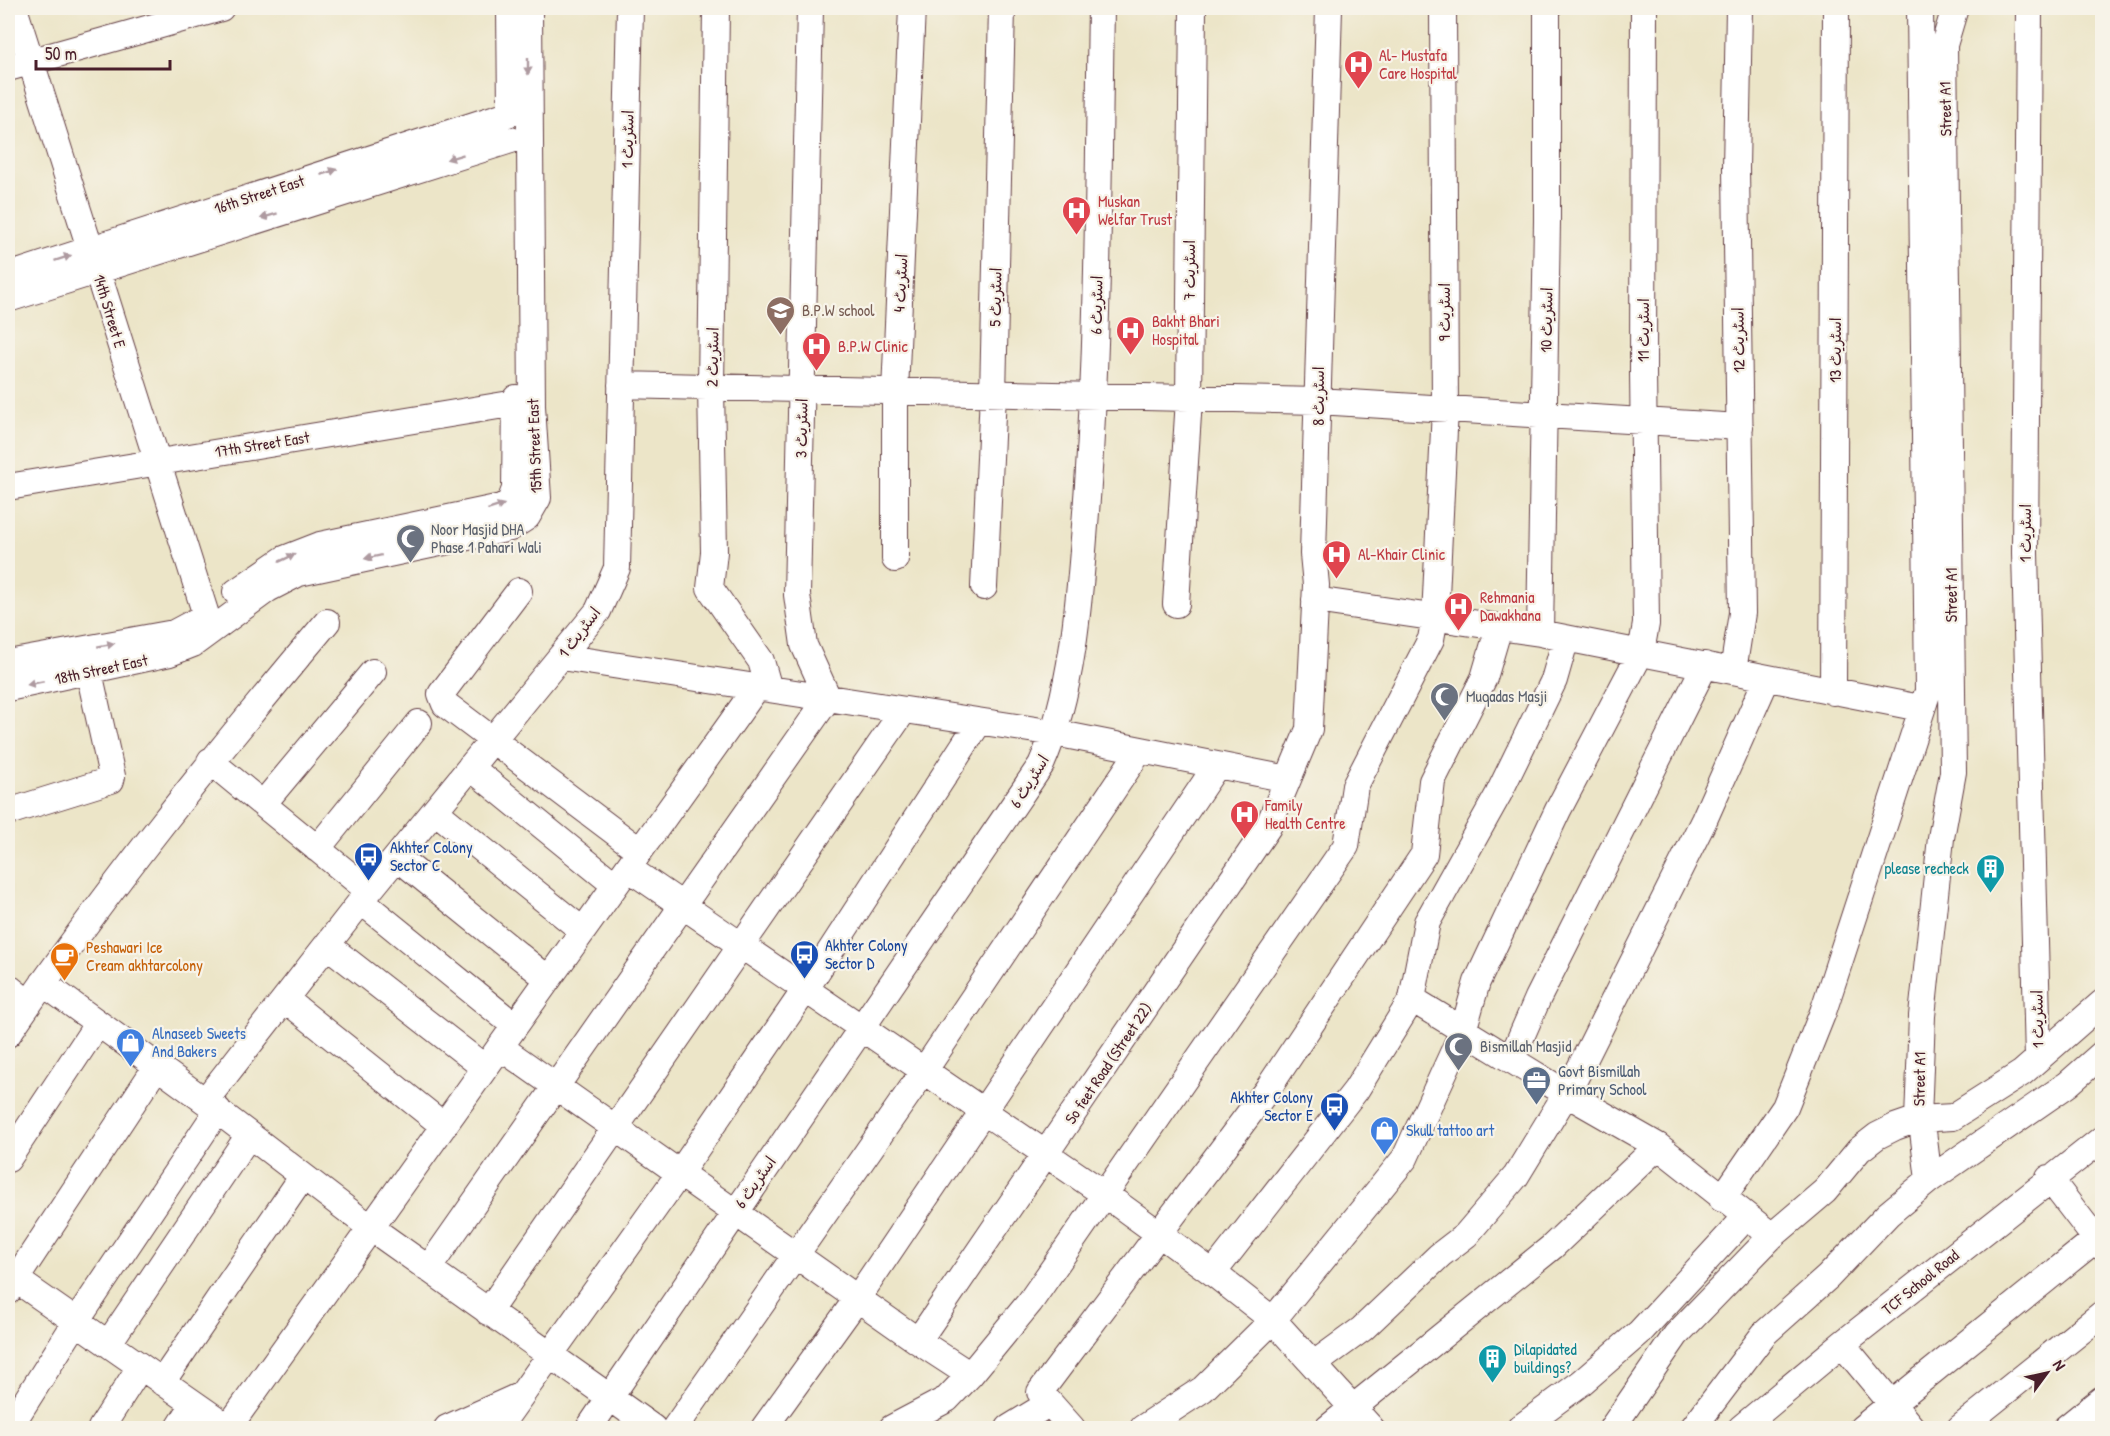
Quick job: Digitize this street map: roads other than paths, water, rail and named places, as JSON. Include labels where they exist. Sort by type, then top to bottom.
[{"type":"street","name":"14th Street E","points":[[14,8],[19,64],[94,260],[157,461],[196,629]]},
{"type":"street","points":[[19,64],[221,8]]},
{"type":"street","name":"15th Street East","points":[[196,629],[268,568],[301,552],[501,507],[510,502],[515,489],[516,403],[510,8]]},
{"type":"street","name":"15th Street East","points":[[196,629],[299,573],[510,528],[527,517],[538,498],[532,406],[528,8]]},
{"type":"street","name":"اسٹریٹ 1","points":[[9,1428],[212,1105],[285,999],[365,896],[598,611],[617,568],[630,8]]},
{"type":"street","name":"اسٹریٹ 2","points":[[716,8],[711,387],[714,552],[710,588],[761,661],[763,688]]},
{"type":"street","name":"اسٹریٹ 3","points":[[810,8],[797,595],[804,645],[828,698]]},
{"type":"street","name":"اسٹریٹ 4","points":[[895,559],[895,392],[912,8]]},
{"type":"street","name":"اسٹریٹ 5","points":[[984,587],[993,394],[1002,8]]},
{"type":"street","name":"اسٹریٹ 6","points":[[589,1428],[734,1212],[863,1029],[1041,765],[1056,734],[1080,603],[1095,396],[1101,8]]},
{"type":"street","name":"اسٹریٹ 7","points":[[1176,604],[1189,399],[1193,8]]},
{"type":"street","name":"اسٹریٹ 8","points":[[1288,779],[1309,729],[1315,600],[1313,554],[1329,8]]},
{"type":"street","name":"اسٹریٹ 9","points":[[892,1428],[947,1399],[970,1375],[1030,1302],[1103,1193],[1346,846],[1354,786],[1431,639],[1435,617],[1444,409],[1443,8]]},
{"type":"street","name":"اسٹریٹ 10","points":[[1540,633],[1547,8]]},
{"type":"street","name":"اسٹریٹ 11","points":[[1143,1428],[1203,1389],[1273,1320],[1405,1158],[1459,1041],[1477,982],[1558,810],[1641,652],[1646,624],[1644,8]]},
{"type":"street","name":"اسٹریٹ 12","points":[[1733,671],[1742,613],[1736,168],[1738,8]]},
{"type":"street","name":"اسٹریٹ 13","points":[[1833,692],[1836,8]]},
{"type":"street","points":[[1722,1199],[1785,1107],[1823,1012],[1920,708],[1928,691],[1920,8]]},
{"type":"street","name":"Street A1","points":[[1929,1180],[1923,1131],[1918,1119],[1922,1016],[1941,838],[1953,772],[1944,45],[1955,8]]},
{"type":"street","name":"اسٹریٹ 1","points":[[2029,8],[2025,565],[2038,1059]]},
{"type":"street","name":"16th Street East","points":[[8,299],[94,260],[511,113]]},
{"type":"street","name":"16th Street East","points":[[8,276],[94,260],[511,140]]},
{"type":"street","points":[[621,385],[1318,402],[1740,427]]},
{"type":"street","name":"17th Street East","points":[[8,486],[516,403]]},
{"type":"street","points":[[519,591],[441,694],[445,704],[492,740],[627,868]]},
{"type":"street","points":[[1315,600],[1540,633],[1920,708]]},
{"type":"street","points":[[8,1034],[43,983],[210,761],[327,622]]},
{"type":"street","points":[[1072,1428],[1040,1392],[1267,1090],[1424,854],[1432,781],[1484,678],[1499,627]]},
{"type":"street","name":"18th Street East","points":[[8,663],[196,629]]},
{"type":"street","name":"18th Street East","points":[[8,688],[170,653],[196,629]]},
{"type":"street","points":[[1213,1274],[1356,1090],[1412,999],[1427,922],[1498,795],[1554,680],[1566,638]]},
{"type":"street","points":[[561,657],[1056,734],[1288,779]]},
{"type":"street","points":[[1511,1060],[1538,998],[1705,665]]},
{"type":"street","points":[[8,812],[111,780],[89,672]]},
{"type":"street","points":[[263,804],[373,672]]},
{"type":"street","points":[[1314,1364],[1362,1329],[1440,1255],[1466,1234],[1516,1176],[1567,1095],[1704,820],[1767,678]]},
{"type":"street","points":[[157,1066],[10,1281],[76,1322],[228,1428],[627,868],[763,688]]},
{"type":"street","points":[[428,1269],[828,698]]},
{"type":"street","points":[[488,1312],[904,710]]},
{"type":"street","points":[[498,1428],[679,1174],[806,990],[979,722]]},
{"type":"street","points":[[317,849],[419,723]]},
{"type":"street","points":[[675,1428],[924,1071],[1140,750]]},
{"type":"street","points":[[210,761],[317,849],[365,896],[515,1026]]},
{"type":"street","points":[[764,1428],[857,1299],[1217,765]]},
{"type":"street","points":[[470,767],[627,868],[1103,1193],[1273,1320],[1371,1428]]},
{"type":"street","name":"So feet Road (Street 22)","points":[[918,1341],[1268,827],[1288,779]]},
{"type":"street","points":[[435,811],[583,931]]},
{"type":"street","points":[[397,857],[549,979]]},
{"type":"street","points":[[327,945],[485,1068]]},
{"type":"street","points":[[43,983],[212,1105],[371,1228],[652,1428]]},
{"type":"street","points":[[8,987],[28,1004]]},
{"type":"street","points":[[285,999],[444,1126]]},
{"type":"street","points":[[1412,999],[1459,1041],[1511,1060],[1567,1095],[1658,1146],[1722,1199],[1772,1236]]},
{"type":"street","points":[[1612,1428],[1676,1335],[1772,1236],[1824,1191],[1859,1150],[1876,1136],[1918,1119],[1953,1117],[2022,1073],[2103,1003]]},
{"type":"street","points":[[8,1159],[98,1023]]},
{"type":"street","points":[[500,1047],[857,1299],[970,1375]]},
{"type":"street","points":[[1693,1428],[1764,1334],[1828,1277],[1888,1214],[1929,1180],[2068,1084],[2103,1054]]},
{"type":"street","points":[[108,1344],[249,1135]]},
{"type":"street","name":"TCF School Road","points":[[1741,1428],[2049,1178],[2103,1139]]},
{"type":"street","points":[[1328,1428],[1552,1247],[1658,1146]]},
{"type":"street","points":[[162,1382],[303,1176]]},
{"type":"street","points":[[1862,1428],[2099,1243],[2049,1178]]},
{"type":"street","points":[[1521,1428],[1581,1383],[1640,1332],[1746,1217]]},
{"type":"street","points":[[1960,1428],[2103,1314]]},
{"type":"street","points":[[1842,1344],[1912,1428]]},
{"type":"street","points":[[101,1428],[140,1367]]},
{"type":"street","points":[[447,1428],[521,1395]]},
{"type":"street","points":[[2066,1428],[2103,1399]]},
{"type":"street","points":[[1009,1428],[1050,1403]]},
{"type":"street","points":[[179,1428],[194,1404]]},
{"type":"place","name":"Al- Mustafa Care Hospital","points":[[1358,90]]},
{"type":"place","name":"Muskan Welfar Trust","points":[[1077,236]]},
{"type":"place","name":"B.P.W school","points":[[781,336]]},
{"type":"place","name":"Bakht Bhari Hospital","points":[[1131,356]]},
{"type":"place","name":"B.P.W Clinic","points":[[817,372]]},
{"type":"place","name":"Noor Masjid DHA Phase 1 Pahari Wali","points":[[410,564]]},
{"type":"place","name":"Al-Khair Clinic","points":[[1337,580]]},
{"type":"place","name":"Rehmania Dawakhana","points":[[1459,632]]},
{"type":"place","name":"Muqadas Masji","points":[[1445,722]]},
{"type":"place","name":"Family Health Centre","points":[[1244,840]]},
{"type":"place","name":"Akhter Colony Sector C","points":[[369,882]]},
{"type":"place","name":"please recheck","points":[[1990,894]]},
{"type":"place","name":"Akhter Colony Sector D","points":[[804,980]]},
{"type":"place","name":"Peshawari Ice Cream akhtarcolony","points":[[65,982]]},
{"type":"place","name":"Alnaseeb Sweets And Bakers","points":[[131,1068]]},
{"type":"place","name":"Bismillah Masjid","points":[[1459,1072]]},
{"type":"place","name":"Govt Bismillah Primary School","points":[[1537,1106]]},
{"type":"place","name":"Akhter Colony Sector E","points":[[1334,1132]]},
{"type":"place","name":"Skull tattoo art","points":[[1385,1156]]},
{"type":"place","name":"Dilapidated buildings?","points":[[1493,1384]]}]
